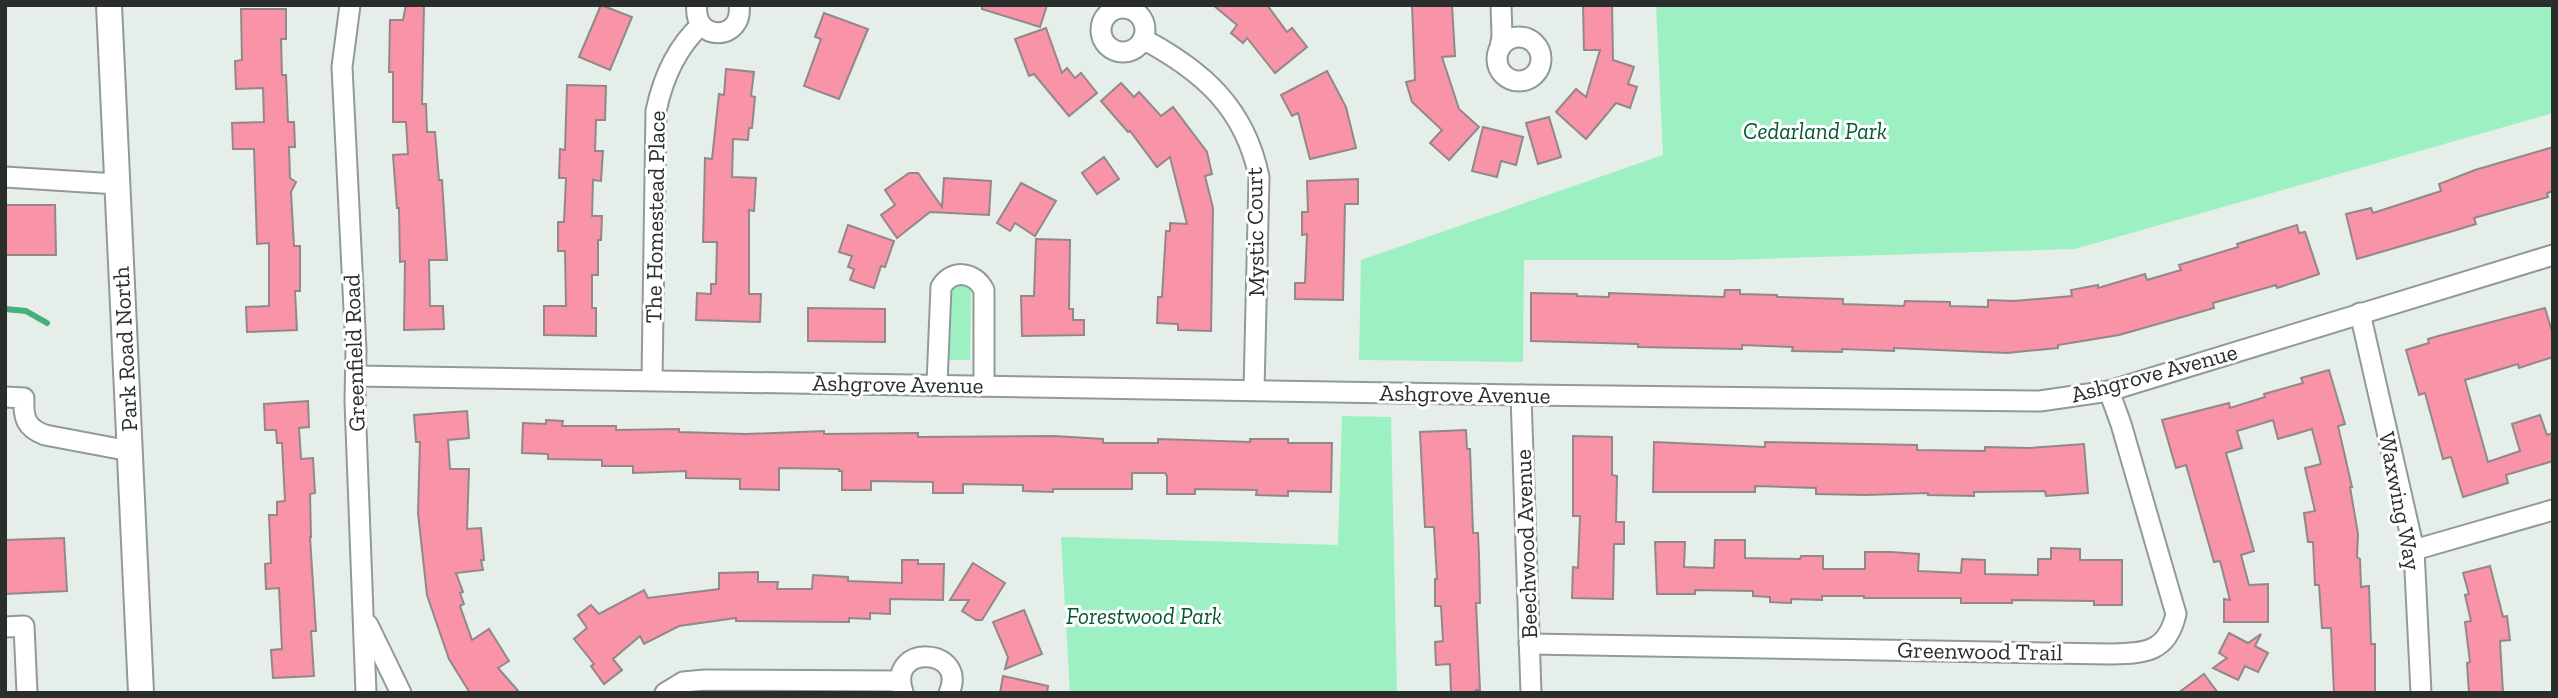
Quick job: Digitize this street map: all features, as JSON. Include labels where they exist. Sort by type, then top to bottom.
[{"type":"main road","name":"Park Road North","points":[[109,5],[141,693]]},
{"type":"street","name":"Greenfield Road","points":[[350,5],[342,67],[356,376],[363,615],[401,693]]},
{"type":"street","points":[[697,5],[697,19],[714,33],[728,31],[738,19],[739,5]]},
{"type":"street","points":[[1500,48],[1501,5]]},
{"type":"street","name":"The Homestead Place","points":[[652,380],[656,111],[663,83],[676,56],[687,38],[701,25]]},
{"type":"street","name":"Mystic Court","points":[[1143,39],[1199,74],[1218,92],[1234,112],[1254,154],[1259,177],[1254,390]]},
{"type":"street","points":[[5,177],[117,184]]},
{"type":"street","name":"Ashgrove Avenue","points":[[356,376],[2010,402],[2070,398],[2109,391],[2553,255]]},
{"type":"street","points":[[937,384],[941,286],[949,277],[963,274],[976,279],[984,290],[984,386]]},
{"type":"street","name":"Waxwing Way","points":[[2360,313],[2414,550],[2421,693]]},
{"type":"street","name":"Greenwood Trail","points":[[1529,644],[2110,654],[2151,651],[2163,643],[2172,629],[2176,614],[2109,391]]},
{"type":"street","name":"Beechwood Avenue","points":[[1521,395],[1531,693]]},
{"type":"street","points":[[5,397],[24,398],[25,419],[35,431],[130,451]]},
{"type":"street","points":[[2414,550],[2553,510]]},
{"type":"street","points":[[363,615],[366,693]]},
{"type":"street","points":[[5,627],[24,626],[27,693]]},
{"type":"street","points":[[665,693],[683,682],[705,680],[902,687],[906,664],[922,656],[930,656],[945,664],[952,681],[948,693]]},
{"type":"green space","name":"Cedarland Park","points":[[1656,5],[2553,5],[2553,113],[2075,249],[1726,260],[1524,260],[1523,362],[1359,360],[1361,260],[1663,155]]},
{"type":"green space","points":[[960,283],[968,286],[971,291],[970,360],[949,360],[951,292],[953,287]]},
{"type":"green space","name":"Forestwood Park","points":[[1342,416],[1391,417],[1397,693],[1070,693],[1061,537],[1338,545]]},
{"type":"building","points":[[406,5],[424,5],[422,104],[426,104],[427,132],[435,132],[439,180],[442,180],[447,260],[429,260],[430,306],[443,306],[444,329],[404,330],[405,261],[400,262],[399,208],[393,155],[408,154],[406,122],[393,122],[393,72],[389,72],[390,20],[403,20]]},
{"type":"building","points":[[601,5],[632,17],[610,70],[579,57]]},
{"type":"building","points":[[982,5],[1047,5],[1040,27],[982,9]]},
{"type":"building","points":[[1213,5],[1267,5],[1287,32],[1292,28],[1307,47],[1275,73],[1247,38],[1243,43],[1231,33],[1237,25]]},
{"type":"building","points":[[1412,5],[1452,5],[1455,56],[1442,57],[1459,109],[1479,127],[1449,160],[1430,143],[1442,130],[1412,102],[1406,82],[1415,80]]},
{"type":"building","points":[[1583,5],[1612,5],[1613,60],[1634,67],[1628,84],[1637,87],[1630,108],[1616,103],[1586,139],[1556,112],[1576,89],[1586,97],[1600,50],[1584,50]]},
{"type":"building","points":[[241,9],[286,9],[286,39],[281,39],[282,75],[286,75],[288,122],[294,122],[295,147],[289,147],[290,178],[296,182],[291,192],[294,246],[300,246],[300,291],[295,291],[297,330],[247,332],[246,307],[269,306],[269,243],[257,244],[254,149],[233,149],[232,123],[264,122],[263,88],[236,89],[235,61],[242,60]]},
{"type":"building","points":[[824,13],[868,29],[839,99],[804,86],[821,39],[815,37]]},
{"type":"building","points":[[1046,28],[1062,73],[1067,68],[1075,78],[1081,73],[1097,93],[1069,116],[1034,74],[1029,76],[1015,39]]},
{"type":"building","points":[[726,69],[754,72],[751,96],[755,97],[752,128],[749,128],[748,140],[733,139],[732,177],[756,178],[754,211],[749,210],[749,294],[761,294],[760,322],[696,320],[697,293],[711,294],[711,284],[716,284],[717,242],[703,242],[705,158],[712,159],[719,94],[724,95]]},
{"type":"building","points":[[1327,71],[1346,107],[1356,148],[1310,159],[1298,113],[1292,116],[1281,95]]},
{"type":"building","points":[[1121,83],[1134,97],[1139,92],[1161,116],[1173,107],[1207,152],[1212,174],[1205,176],[1213,208],[1211,331],[1178,330],[1178,324],[1157,323],[1158,297],[1162,297],[1166,231],[1170,231],[1170,223],[1187,224],[1170,157],[1157,167],[1130,131],[1128,132],[1101,101]]},
{"type":"building","points":[[567,85],[606,86],[605,120],[596,120],[595,151],[603,151],[601,181],[593,180],[592,216],[602,216],[601,240],[598,240],[598,275],[592,275],[592,308],[596,308],[596,336],[544,335],[544,306],[566,306],[565,251],[558,251],[558,222],[564,222],[566,178],[559,178],[560,149],[565,150]]},
{"type":"building","points":[[1549,117],[1561,157],[1538,164],[1526,123]]},
{"type":"building","points":[[1483,127],[1523,137],[1516,165],[1501,161],[1497,177],[1472,171]]},
{"type":"building","points":[[2553,147],[2553,191],[2547,193],[2548,197],[2474,218],[2476,224],[2357,259],[2346,214],[2371,208],[2373,213],[2441,191],[2439,184],[2475,170]]},
{"type":"building","points":[[1104,157],[1119,179],[1097,194],[1082,173]]},
{"type":"building","points":[[909,173],[918,173],[942,207],[944,178],[991,181],[989,215],[930,212],[897,238],[881,215],[895,205],[885,190]]},
{"type":"building","points":[[1358,179],[1358,204],[1345,204],[1343,300],[1295,299],[1295,283],[1305,283],[1307,234],[1302,235],[1302,212],[1308,212],[1307,181]]},
{"type":"building","points":[[1021,183],[1056,201],[1035,236],[1015,223],[1010,231],[997,223]]},
{"type":"building","points":[[5,205],[55,205],[56,255],[5,255]]},
{"type":"building","points":[[848,225],[894,241],[885,267],[881,266],[874,288],[850,280],[854,269],[848,267],[852,256],[839,252]]},
{"type":"building","points":[[2297,225],[2299,233],[2305,232],[2319,274],[2277,288],[2276,285],[2213,303],[2214,308],[2119,335],[2058,345],[2058,348],[2007,353],[1894,348],[1894,351],[1842,349],[1842,352],[1792,351],[1793,347],[1742,345],[1742,349],[1531,341],[1531,293],[1609,297],[1609,293],[1724,297],[1725,290],[1740,290],[1740,294],[1843,299],[1843,304],[1904,306],[1905,301],[1950,302],[1950,306],[1988,307],[1988,300],[2014,301],[2072,296],[2071,290],[2098,285],[2098,288],[2145,274],[2147,280],[2181,270],[2179,265]]},
{"type":"building","points":[[1036,239],[1070,240],[1069,309],[1073,309],[1073,320],[1084,320],[1084,335],[1022,336],[1021,296],[1034,296]]},
{"type":"building","points":[[808,308],[885,309],[885,342],[808,341]]},
{"type":"building","points":[[2545,308],[2553,335],[2553,357],[2465,380],[2488,462],[2520,451],[2512,424],[2540,415],[2547,435],[2553,433],[2553,461],[2506,475],[2508,483],[2463,497],[2451,457],[2443,459],[2425,393],[2419,395],[2406,350],[2429,343],[2428,339]]},
{"type":"building","points":[[2329,370],[2345,424],[2338,426],[2352,487],[2361,587],[2369,586],[2371,644],[2375,644],[2375,693],[2334,693],[2331,628],[2322,628],[2319,585],[2315,585],[2313,542],[2308,542],[2304,513],[2315,511],[2305,468],[2321,464],[2312,429],[2278,439],[2273,420],[2237,431],[2242,448],[2226,453],[2254,551],[2241,555],[2249,585],[2268,584],[2268,622],[2224,622],[2224,599],[2230,600],[2220,561],[2214,562],[2186,465],[2176,468],[2162,420],[2229,403],[2230,408],[2265,397],[2264,394],[2303,383],[2301,378]]},
{"type":"building","points":[[308,401],[309,427],[299,428],[301,459],[313,458],[315,493],[310,494],[310,537],[316,631],[311,631],[314,676],[273,678],[271,650],[282,649],[279,588],[266,589],[265,564],[271,563],[269,515],[277,515],[277,502],[285,501],[282,443],[277,443],[276,430],[265,430],[264,404]]},
{"type":"building","points":[[467,411],[469,438],[448,440],[450,469],[469,469],[467,529],[481,528],[484,560],[481,560],[483,570],[456,573],[463,592],[460,593],[464,604],[460,606],[472,640],[489,629],[509,661],[498,668],[520,693],[470,693],[449,659],[427,595],[418,513],[420,442],[416,442],[414,415]]},
{"type":"building","points":[[546,420],[563,421],[562,426],[616,426],[616,430],[679,429],[679,432],[746,434],[824,431],[824,434],[918,433],[918,437],[1054,436],[1103,439],[1103,443],[1158,443],[1158,439],[1250,442],[1250,439],[1288,439],[1288,443],[1332,443],[1331,492],[1288,491],[1288,496],[1256,495],[1257,490],[1195,489],[1195,494],[1167,494],[1165,473],[1132,473],[1132,489],[1053,489],[1053,492],[1023,491],[1023,485],[963,484],[963,493],[933,493],[933,482],[871,481],[871,490],[842,490],[842,471],[839,469],[779,468],[779,490],[740,489],[740,479],[686,478],[686,471],[633,473],[633,466],[602,466],[602,460],[548,459],[548,454],[522,453],[523,423],[546,424]]},
{"type":"building","points":[[1466,430],[1467,449],[1470,449],[1473,533],[1478,533],[1480,603],[1476,603],[1480,690],[1476,690],[1477,693],[1451,693],[1450,664],[1436,665],[1435,642],[1443,641],[1441,606],[1435,606],[1437,579],[1434,527],[1425,527],[1420,432]]},
{"type":"building","points":[[1573,436],[1612,437],[1612,475],[1617,476],[1616,522],[1624,522],[1624,544],[1614,544],[1613,599],[1572,598],[1573,567],[1578,568],[1580,516],[1573,516]]},
{"type":"building","points":[[1654,442],[1765,447],[1765,442],[1917,445],[1917,450],[1985,451],[1985,447],[2030,448],[2084,444],[2088,493],[2046,496],[2045,491],[1974,492],[1974,496],[1928,493],[1816,494],[1816,488],[1755,486],[1755,492],[1653,492]]},
{"type":"building","points":[[64,538],[67,591],[5,594],[5,540]]},
{"type":"building","points":[[1715,540],[1745,540],[1745,558],[1800,559],[1801,556],[1823,556],[1823,569],[1865,569],[1865,552],[1891,552],[1919,554],[1918,571],[1961,573],[1962,559],[1985,560],[1985,574],[2038,575],[2038,559],[2051,559],[2051,548],[2080,549],[2080,560],[2122,560],[2122,605],[2094,605],[2094,601],[2012,600],[2012,603],[1961,603],[1961,598],[1864,596],[1822,596],[1822,600],[1791,599],[1791,603],[1770,602],[1770,597],[1753,596],[1753,591],[1695,590],[1695,594],[1657,594],[1655,542],[1685,542],[1684,567],[1714,568]]},
{"type":"building","points":[[902,560],[918,560],[918,564],[944,564],[943,600],[890,599],[890,614],[870,613],[870,619],[849,618],[849,622],[736,621],[736,618],[679,626],[644,644],[640,636],[613,659],[622,670],[604,684],[591,666],[594,664],[574,639],[587,628],[578,615],[591,605],[599,614],[644,590],[648,598],[719,589],[719,573],[758,572],[758,582],[778,582],[777,589],[812,589],[813,575],[848,577],[848,581],[902,583]]},
{"type":"building","points":[[973,563],[1005,583],[982,620],[976,620],[962,611],[969,600],[950,600]]},
{"type":"building","points":[[2490,566],[2503,617],[2507,616],[2510,640],[2500,641],[2503,693],[2469,693],[2467,663],[2470,662],[2465,622],[2471,621],[2465,595],[2469,594],[2463,573]]},
{"type":"building","points":[[1024,610],[1042,654],[1005,669],[1008,657],[993,622]]},
{"type":"building","points":[[2229,633],[2248,643],[2261,634],[2255,646],[2268,653],[2258,672],[2245,666],[2238,680],[2213,668],[2227,658],[2219,653]]},
{"type":"building","points":[[2204,674],[2218,693],[2178,693]]},
{"type":"building","points":[[1003,676],[1048,686],[1047,693],[1000,693]]},
{"type":"waterway","points":[[5,309],[26,311],[47,323]]}]
